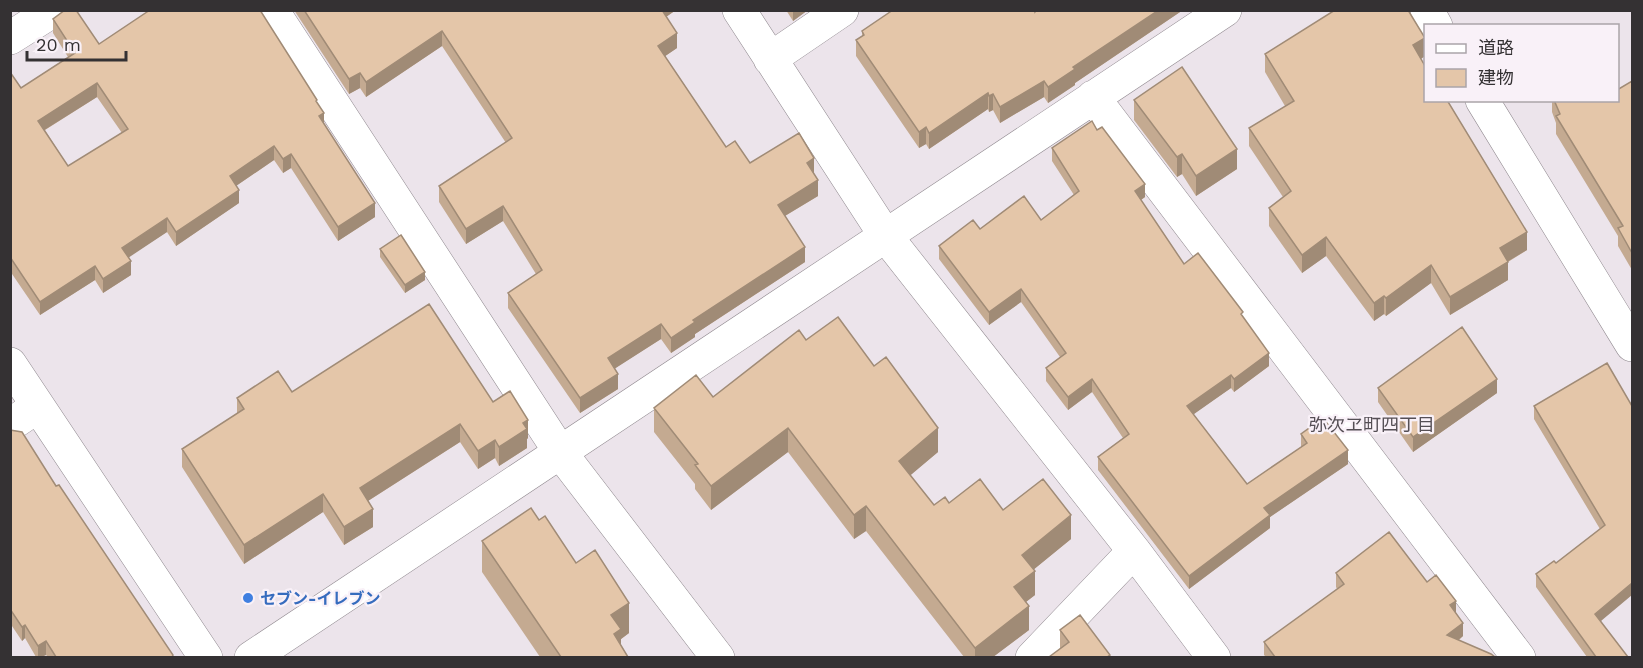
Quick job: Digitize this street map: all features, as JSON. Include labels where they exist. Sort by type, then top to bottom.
[{"type":"street","points":[[10,38],[54,10]]},
{"type":"street","points":[[272,10],[560,452],[718,657]]},
{"type":"street","points":[[739,10],[885,235],[1134,551],[1214,657]]},
{"type":"street","points":[[770,59],[842,10]]},
{"type":"street","points":[[251,657],[1225,10]]},
{"type":"street","points":[[1427,10],[1435,24]]},
{"type":"street","points":[[1093,97],[1519,657]]},
{"type":"street","points":[[1483,102],[1632,345]]},
{"type":"street","points":[[10,364],[206,657]]},
{"type":"street","points":[[10,425],[38,406]]},
{"type":"street","points":[[1032,657],[1134,551]]},
{"type":"building","points":[[65,10],[76,10],[99,44],[150,10],[260,10],[317,100],[324,113],[319,116],[375,203],[338,227],[291,154],[283,159],[274,146],[230,176],[239,190],[176,232],[167,218],[122,248],[131,261],[103,279],[95,266],[40,302],[10,257],[10,72],[21,88],[75,53],[53,19]],"holes":[[[97,83],[128,129],[68,166],[38,121]]]},
{"type":"building","points":[[304,10],[662,10],[677,33],[658,46],[726,147],[735,141],[750,163],[799,133],[814,158],[807,163],[818,180],[778,205],[805,247],[693,320],[695,322],[671,338],[661,324],[608,358],[618,374],[580,398],[508,293],[542,270],[503,206],[466,229],[439,186],[512,138],[442,31],[366,82],[360,73],[349,79]]},
{"type":"building","points":[[893,10],[1035,10],[1035,12],[1037,10],[1159,10],[1073,67],[1075,69],[1048,87],[1044,81],[1000,107],[993,94],[989,96],[988,93],[929,133],[926,127],[919,132],[856,40],[864,35],[862,31]]},
{"type":"building","points":[[1335,10],[1408,10],[1424,36],[1413,45],[1424,64],[1424,102],[1448,102],[1527,232],[1500,248],[1508,262],[1450,297],[1431,265],[1386,298],[1384,296],[1374,303],[1326,237],[1302,255],[1269,208],[1291,191],[1249,128],[1294,101],[1265,54]]},
{"type":"building","points":[[1182,67],[1237,149],[1196,176],[1182,154],[1177,157],[1134,100]]},
{"type":"building","points":[[1632,81],[1632,253],[1618,228],[1623,226],[1556,116],[1560,114],[1555,102],[1619,102],[1619,89]]},
{"type":"building","points":[[1092,121],[1097,130],[1102,127],[1145,184],[1135,191],[1184,264],[1198,253],[1243,312],[1241,314],[1269,353],[1234,379],[1231,375],[1187,406],[1247,484],[1307,443],[1301,434],[1323,418],[1348,450],[1264,508],[1270,515],[1189,576],[1098,457],[1129,434],[1092,379],[1068,397],[1046,368],[1066,353],[1021,289],[989,312],[939,246],[973,220],[980,229],[1024,196],[1041,220],[1079,191],[1052,148]]},
{"type":"building","points":[[401,235],[425,272],[405,285],[380,249]]},
{"type":"building","points":[[429,304],[493,402],[510,391],[528,420],[523,423],[527,429],[499,447],[495,440],[478,451],[460,424],[360,488],[373,509],[344,527],[323,494],[244,545],[182,449],[244,409],[237,398],[278,371],[292,392]]},
{"type":"building","points":[[838,317],[874,366],[886,357],[938,428],[899,461],[934,505],[945,497],[949,503],[980,479],[1003,510],[1043,479],[1071,515],[1022,555],[1035,571],[1014,587],[1029,606],[975,648],[866,506],[854,515],[788,428],[711,486],[695,465],[698,464],[654,408],[696,375],[713,397],[799,330],[806,340]]},
{"type":"building","points":[[1462,327],[1497,379],[1413,437],[1378,388]]},
{"type":"building","points":[[1607,363],[1632,406],[1632,583],[1595,614],[1628,657],[1596,657],[1536,574],[1554,561],[1556,563],[1605,525],[1534,406]]},
{"type":"building","points":[[10,430],[22,432],[56,486],[59,485],[173,655],[172,657],[56,657],[46,641],[38,646],[25,625],[22,627],[10,609]]},
{"type":"building","points":[[531,508],[539,520],[545,516],[576,563],[595,550],[629,603],[611,615],[621,629],[614,634],[628,657],[561,657],[482,541]]},
{"type":"building","points":[[1389,532],[1427,582],[1436,575],[1456,601],[1450,605],[1463,623],[1447,635],[1495,657],[1275,657],[1264,642],[1344,584],[1336,573]]},
{"type":"building","points":[[1080,615],[1110,655],[1107,657],[1049,657],[1069,642],[1060,630]]},
{"type":"place","name":"セブン-イレブン","points":[[248,598]]},
{"type":"district","name":"弥次ヱ町四丁目","points":[[1372,424]]}]
